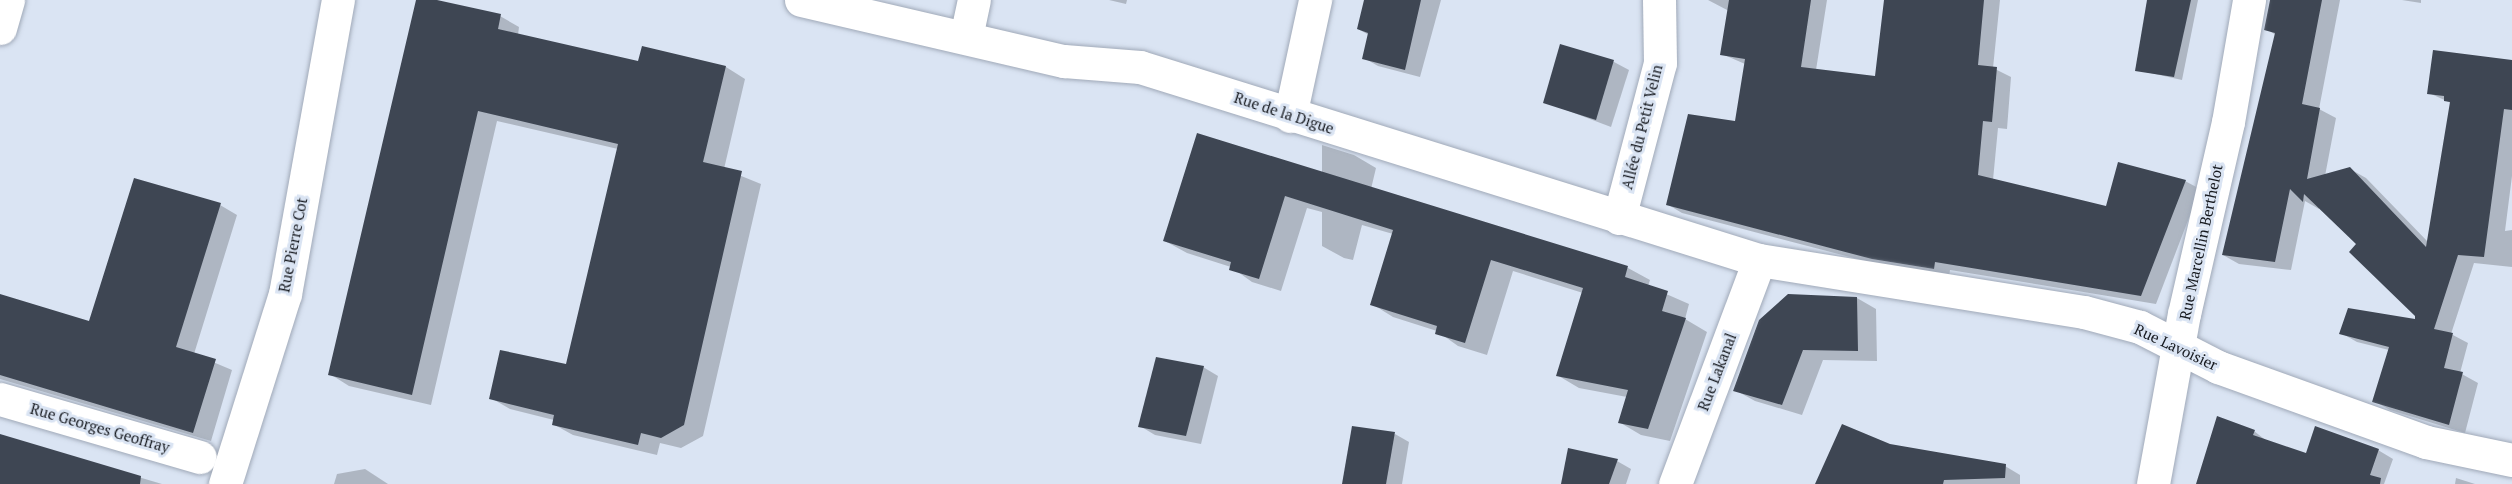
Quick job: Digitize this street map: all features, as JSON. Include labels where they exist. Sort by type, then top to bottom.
[{"type":"street","points":[[0,28],[8,0]]},
{"type":"street","name":"Rue Pierre Cot","points":[[225,484],[285,294],[338,0]]},
{"type":"street","name":"Rue de la Digue","points":[[801,0],[1064,61],[1140,67],[1290,116],[1759,261]]},
{"type":"street","points":[[966,38],[974,0]]},
{"type":"street","points":[[1290,116],[1315,0]]},
{"type":"street","name":"Allée du Petit Velin","points":[[1619,218],[1660,63],[1659,0]]},
{"type":"street","name":"Rue Marcellin Berthelot","points":[[2153,484],[2249,0]]},
{"type":"street","name":"Rue Lavoisier","points":[[1759,261],[2084,312],[2140,327],[2218,367],[2426,442],[2512,460]]},
{"type":"street","name":"Rue Lakanal","points":[[1675,484],[1759,261]]},
{"type":"street","name":"Rue Georges Geoffray","points":[[0,399],[200,457]]},
{"type":"building","points":[[416,0],[437,0],[501,14],[498,29],[638,61],[642,46],[726,66],[703,162],[742,171],[684,425],[661,438],[641,433],[638,445],[552,425],[554,415],[489,399],[500,350],[566,364],[618,144],[478,111],[412,395],[328,375]]},
{"type":"building","points":[[1364,0],[1421,0],[1405,70],[1362,59],[1368,33],[1357,29]]},
{"type":"building","points":[[1729,0],[1811,0],[1801,67],[1875,76],[1884,0],[1984,0],[1978,65],[1997,67],[1992,122],[1983,121],[1978,175],[2106,206],[2118,162],[2186,180],[2141,296],[1935,262],[1934,269],[1872,259],[1666,205],[1688,114],[1735,121],[1745,59],[1720,55]]},
{"type":"building","points":[[2147,0],[2191,0],[2174,77],[2135,71]]},
{"type":"building","points":[[2270,0],[2322,0],[2302,104],[2320,108],[2307,179],[2350,167],[2426,247],[2450,102],[2444,101],[2444,96],[2427,94],[2433,50],[2512,60],[2512,110],[2504,109],[2484,257],[2458,255],[2434,329],[2453,333],[2444,368],[2463,372],[2449,425],[2372,402],[2389,347],[2339,334],[2348,308],[2415,319],[2415,316],[2349,252],[2356,244],[2304,194],[2303,202],[2290,189],[2275,262],[2222,255],[2275,33],[2264,30]]},
{"type":"building","points":[[1560,44],[1614,60],[1596,120],[1543,103]]},
{"type":"building","points":[[1197,133],[1628,266],[1625,277],[1668,291],[1662,311],[1686,318],[1648,429],[1618,423],[1628,390],[1556,376],[1583,288],[1491,260],[1465,343],[1435,334],[1437,326],[1370,305],[1393,230],[1285,196],[1259,279],[1229,270],[1231,262],[1163,241]]},
{"type":"building","points":[[134,178],[221,203],[176,347],[216,359],[193,433],[0,375],[0,294],[89,321]]},
{"type":"building","points":[[1788,294],[1857,297],[1858,351],[1803,350],[1782,405],[1733,391],[1759,320]]},
{"type":"building","points":[[1156,357],[1204,366],[1186,436],[1138,427]]},
{"type":"building","points":[[2217,416],[2255,430],[2253,435],[2306,453],[2315,426],[2379,449],[2370,475],[2381,478],[2380,484],[2196,484]]},
{"type":"building","points":[[1842,424],[1890,444],[2006,464],[2005,478],[1944,480],[1943,484],[1815,484]]},
{"type":"building","points":[[1352,426],[1395,432],[1386,484],[1342,484]]},
{"type":"building","points":[[0,434],[141,476],[140,484],[0,484]]},
{"type":"building","points":[[1568,448],[1618,459],[1609,484],[1561,484]]}]
